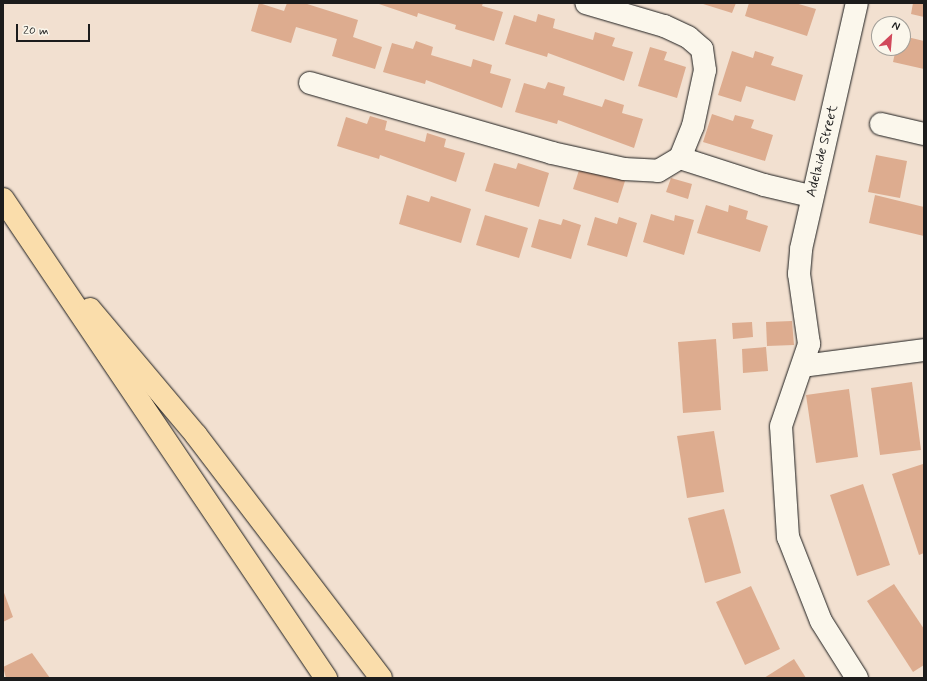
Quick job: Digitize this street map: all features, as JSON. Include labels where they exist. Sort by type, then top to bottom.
[{"type":"highway","points":[[3,199],[326,678]]},
{"type":"highway","points":[[38,249],[196,435],[381,678]]},
{"type":"street","points":[[310,83],[552,153],[624,169],[658,172],[680,158],[693,126],[705,70],[702,49],[688,37],[664,26],[586,3]]},
{"type":"street","name":"Adelaide Street","points":[[857,678],[821,621],[788,537],[781,426],[790,391],[803,366],[809,344],[800,267],[810,196],[858,3]]},
{"type":"street","points":[[881,124],[924,134]]},
{"type":"street","points":[[680,158],[810,196]]},
{"type":"street","points":[[803,366],[924,350]]},
{"type":"building","points":[[259,3],[284,11],[287,3],[304,3],[358,20],[353,37],[382,47],[375,69],[332,56],[337,39],[296,27],[291,43],[251,31]]},
{"type":"building","points":[[376,3],[483,3],[482,6],[503,12],[494,41],[455,29],[456,25],[418,13],[417,17]]},
{"type":"building","points":[[700,3],[736,3],[732,13]]},
{"type":"building","points":[[749,3],[795,3],[816,9],[807,36],[745,16]]},
{"type":"building","points":[[913,3],[924,3],[924,17],[911,14]]},
{"type":"building","points":[[538,14],[555,19],[553,28],[593,40],[595,32],[615,38],[612,46],[633,52],[624,81],[548,53],[547,57],[505,44],[514,15],[536,22]]},
{"type":"building","points":[[911,38],[924,41],[924,69],[893,62],[894,56],[911,56]]},
{"type":"building","points":[[416,41],[433,47],[431,55],[471,67],[473,59],[492,65],[490,73],[511,79],[502,108],[426,80],[425,84],[383,72],[392,43],[413,49]]},
{"type":"building","points":[[650,47],[667,52],[664,60],[686,67],[677,98],[638,86]]},
{"type":"building","points":[[732,51],[753,58],[755,51],[774,57],[771,65],[803,75],[795,101],[746,86],[741,102],[718,95]]},
{"type":"building","points":[[548,82],[565,87],[563,95],[602,107],[605,99],[624,105],[622,113],[643,119],[634,148],[558,120],[557,124],[515,112],[524,83],[545,89]]},
{"type":"building","points":[[712,114],[733,121],[735,115],[754,120],[751,128],[773,135],[765,161],[703,142]]},
{"type":"building","points":[[370,116],[387,121],[385,130],[425,142],[427,133],[446,139],[444,147],[465,153],[456,182],[380,155],[379,159],[337,146],[346,117],[367,124]]},
{"type":"building","points":[[876,155],[907,161],[900,198],[868,192]]},
{"type":"building","points":[[494,163],[516,169],[518,163],[549,173],[539,207],[485,191]]},
{"type":"building","points":[[580,167],[625,181],[618,203],[573,189]]},
{"type":"building","points":[[671,178],[692,184],[688,199],[666,192]]},
{"type":"building","points":[[407,195],[429,202],[431,196],[471,209],[461,243],[399,224]]},
{"type":"building","points":[[875,195],[924,207],[924,236],[869,223]]},
{"type":"building","points":[[706,205],[728,212],[729,205],[748,211],[746,219],[768,226],[760,252],[697,233]]},
{"type":"building","points":[[651,214],[674,221],[675,215],[694,220],[684,255],[643,242]]},
{"type":"building","points":[[485,215],[528,228],[519,258],[476,245]]},
{"type":"building","points":[[595,217],[617,224],[619,217],[637,223],[627,257],[587,245]]},
{"type":"building","points":[[539,219],[561,225],[563,219],[581,225],[571,259],[531,247]]},
{"type":"building","points":[[792,321],[794,345],[767,346],[766,322]]},
{"type":"building","points":[[752,322],[753,337],[733,339],[732,323]]},
{"type":"building","points":[[716,339],[721,410],[683,413],[678,342]]},
{"type":"building","points":[[766,347],[768,371],[743,373],[742,349]]},
{"type":"building","points":[[912,382],[921,450],[880,455],[871,388]]},
{"type":"building","points":[[849,389],[858,457],[816,463],[806,395]]},
{"type":"building","points":[[714,431],[724,492],[687,498],[677,436]]},
{"type":"building","points":[[923,464],[924,553],[919,555],[892,474]]},
{"type":"building","points":[[863,484],[890,565],[857,576],[830,495]]},
{"type":"building","points":[[724,509],[741,573],[705,583],[688,518]]},
{"type":"building","points":[[894,584],[924,629],[924,665],[913,672],[867,601]]},
{"type":"building","points":[[751,586],[780,649],[745,665],[716,602]]},
{"type":"building","points":[[3,590],[13,617],[3,622]]},
{"type":"building","points":[[32,653],[50,678],[6,678],[3,667]]},
{"type":"building","points":[[794,659],[806,678],[764,678]]}]
